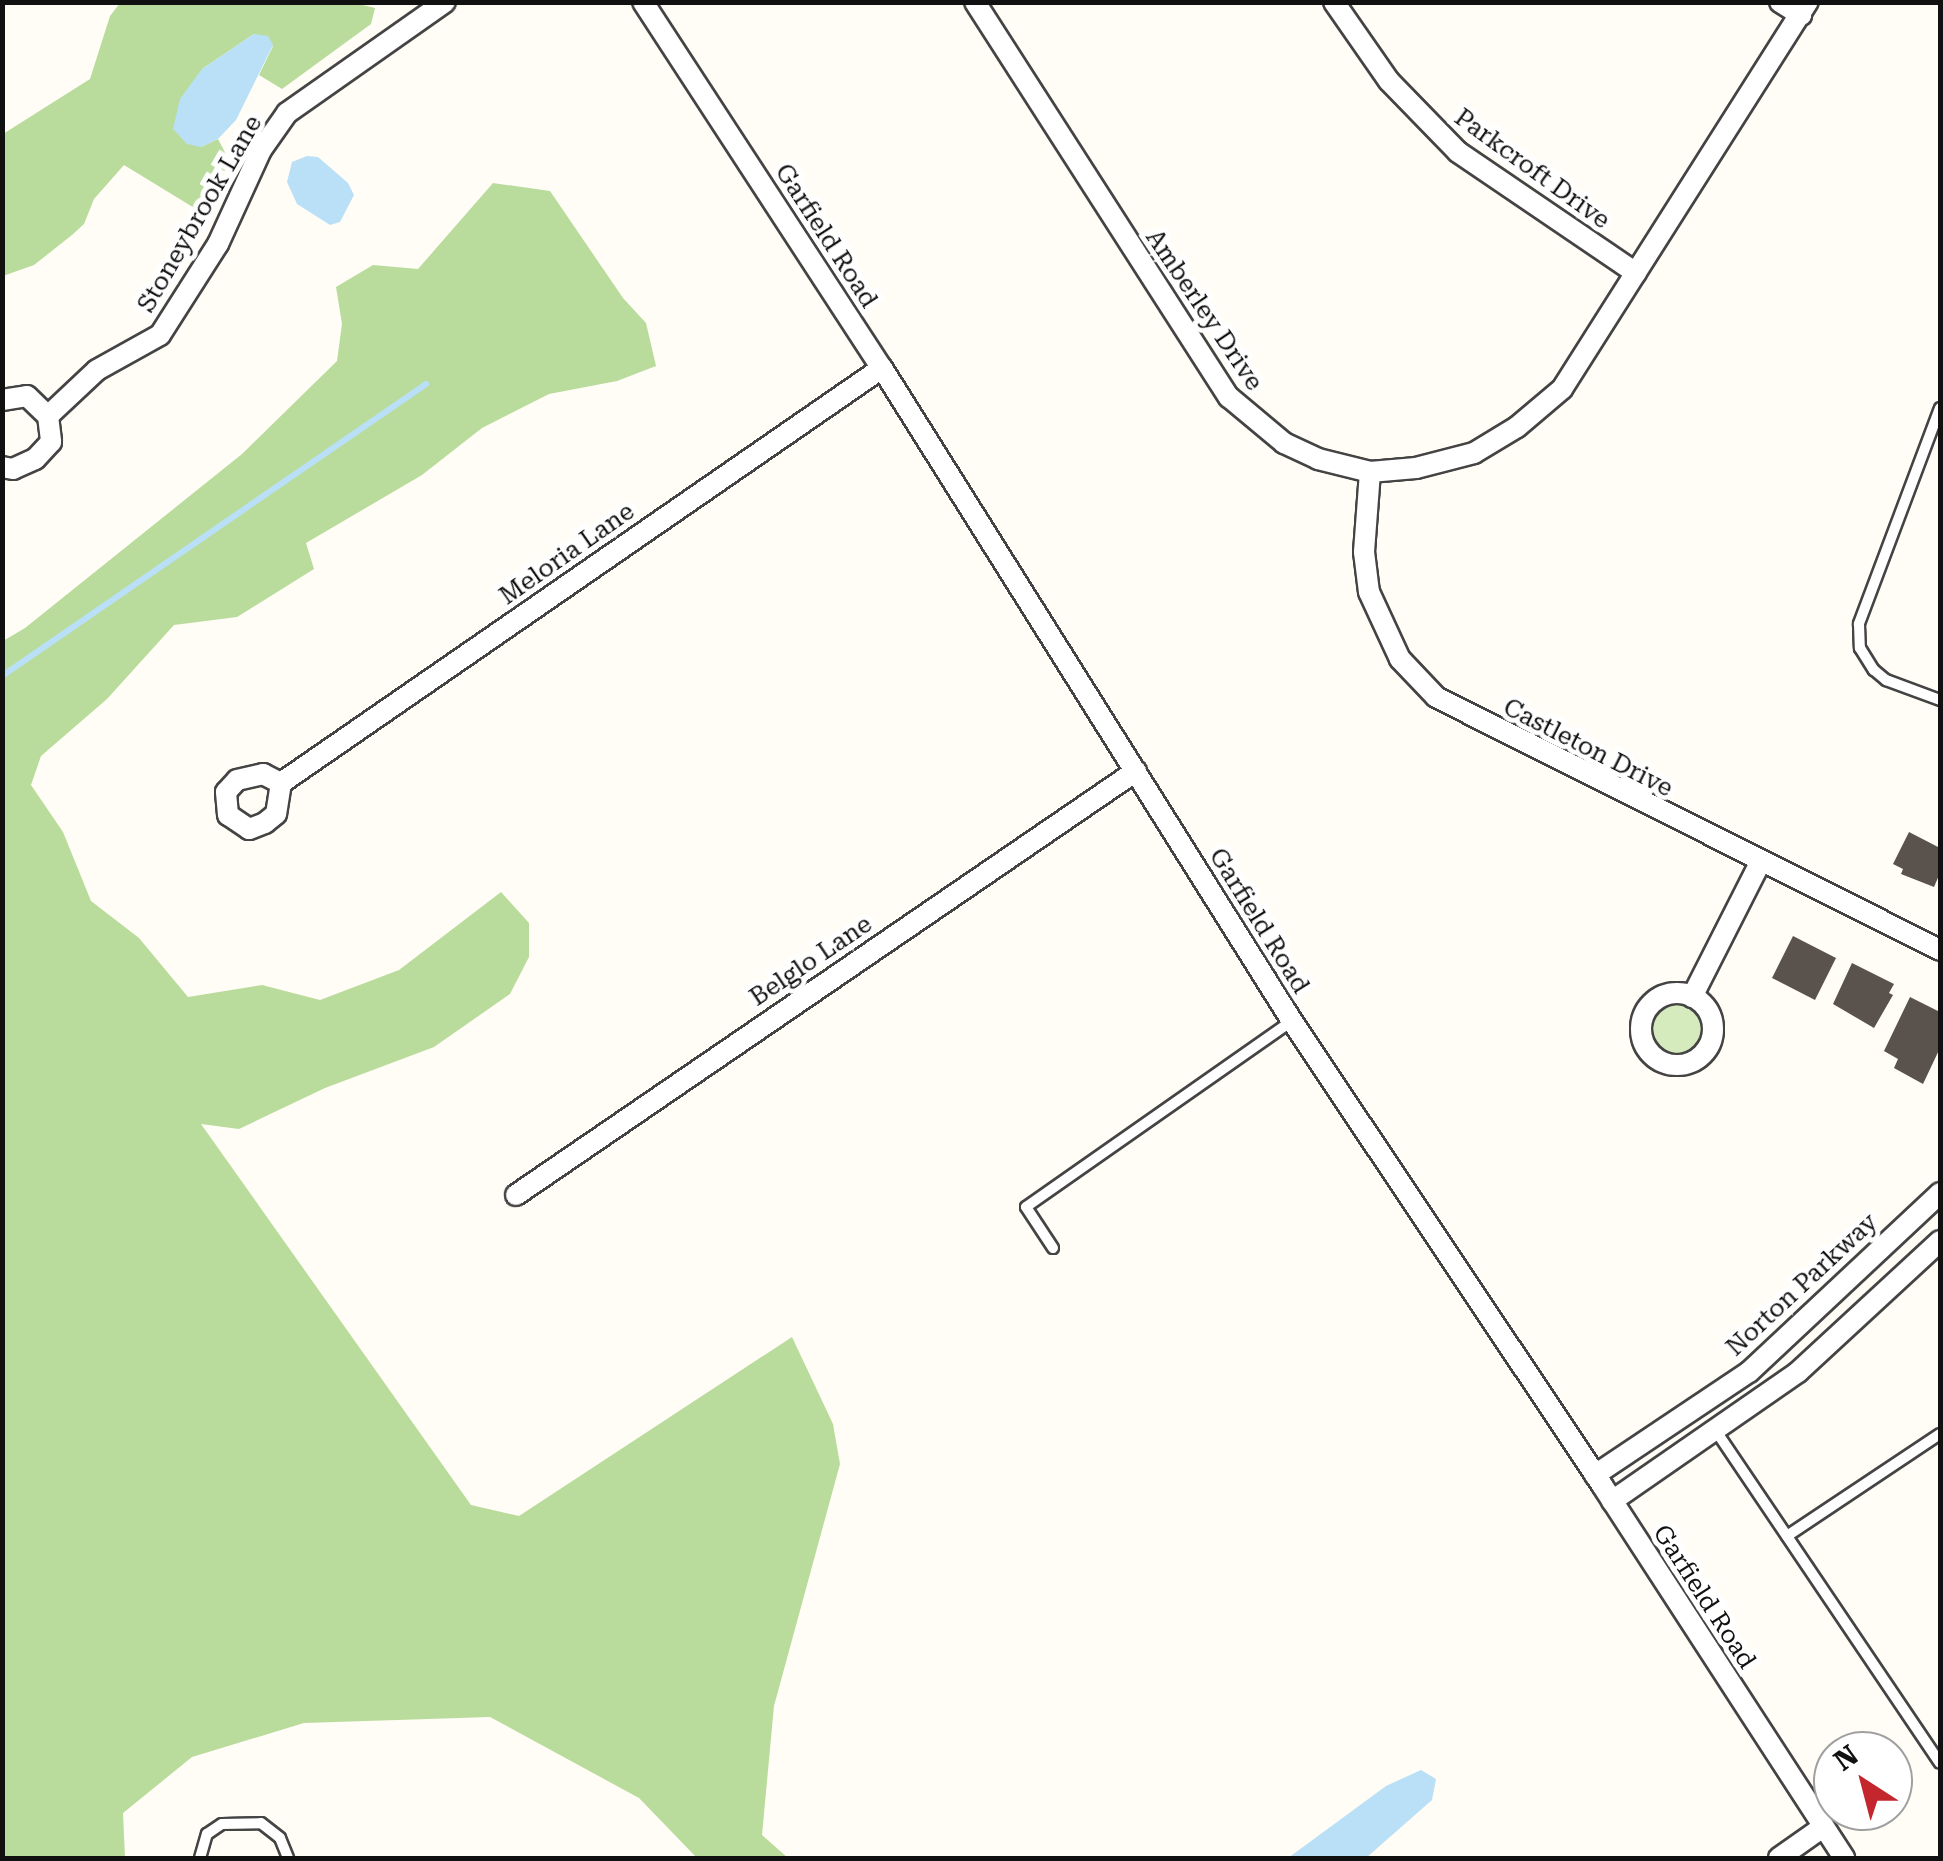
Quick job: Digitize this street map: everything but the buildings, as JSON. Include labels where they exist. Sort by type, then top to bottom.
[{"type":"street","name":"Stoneybrook Lane","points":[[2,467],[14,469],[35,459],[51,442],[48,416],[96,370],[160,335],[218,244],[261,150],[287,113],[445,2]]},
{"type":"street","name":"Garfield Road","points":[[644,2],[882,368],[1292,1022],[1595,1475],[1813,1812]]},
{"type":"street","name":"Amberley Drive","points":[[975,2],[1228,397],[1284,444],[1318,459],[1370,472],[1416,468],[1474,454],[1517,427],[1562,388],[1805,9]]},
{"type":"street","name":"Parkcroft Drive","points":[[1334,2],[1389,81],[1458,152],[1636,273]]},
{"type":"street","points":[[1780,2],[1805,9]]},
{"type":"street","name":"Meloria Lane","points":[[281,783],[882,368]]},
{"type":"street","points":[[2,400],[27,396],[48,416]]},
{"type":"street","name":"Castleton Drive","points":[[1370,472],[1364,552],[1369,592],[1384,631],[1417,679],[1448,705],[1940,950]]},
{"type":"street","name":"Belglo Lane","points":[[516,1195],[1136,771]]},
{"type":"street","points":[[1692,997],[1761,861]]},
{"type":"street","name":"Norton Parkway","points":[[1595,1475],[1749,1372],[1940,1194]]},
{"type":"street","points":[[1612,1501],[1798,1372],[1940,1241]]},
{"type":"street","points":[[1779,1858],[1817,1831]]},
{"type":"street","name":"Garfield Road","points":[[1826,1831],[1844,1858]]},
{"type":"lane","points":[[1940,408],[1858,624],[1860,648],[1874,670],[1940,700]]},
{"type":"lane","points":[[1053,1248],[1026,1207],[1292,1022]]},
{"type":"lane","points":[[1716,1431],[1940,1763]]},
{"type":"lane","points":[[1786,1536],[1940,1434]]},
{"type":"lane","points":[[200,1858],[207,1834],[222,1824],[260,1823],[280,1838],[288,1858]]},
{"type":"green space","points":[[350,2],[375,8],[371,24],[282,89],[259,75],[273,46],[254,34],[202,69],[201,147],[218,139],[229,160],[218,188],[196,209],[124,165],[94,199],[84,224],[34,265],[3,276],[3,134],[90,79],[110,16],[120,3]]},
{"type":"green space","points":[[493,183],[550,191],[623,298],[646,323],[656,366],[617,381],[549,394],[482,428],[422,475],[306,543],[314,569],[237,617],[174,625],[107,699],[41,756],[31,785],[63,832],[91,901],[139,938],[188,997],[262,985],[320,1000],[399,970],[501,892],[529,923],[529,957],[510,994],[434,1047],[325,1088],[239,1129],[201,1124],[471,1505],[519,1516],[792,1337],[833,1424],[840,1464],[774,1706],[762,1835],[788,1858],[697,1858],[639,1798],[490,1717],[304,1723],[192,1757],[123,1813],[125,1858],[3,1858],[3,641],[25,628],[242,454],[337,361],[342,324],[336,287],[373,265],[418,269]]},
{"type":"green space","points":[[1678,1005],[1696,1012],[1703,1030],[1696,1048],[1678,1055],[1660,1048],[1653,1030],[1660,1012]]},
{"type":"water","points":[[254,34],[268,36],[273,45],[236,120],[218,139],[201,147],[187,144],[173,129],[180,99],[202,69]]},
{"type":"water","points":[[307,156],[318,157],[348,183],[354,195],[340,222],[330,225],[297,204],[287,182],[292,162]]},
{"type":"water","points":[[1421,1770],[1436,1779],[1432,1800],[1366,1858],[1288,1858],[1386,1786]]},
{"type":"waterway","points":[[2,676],[426,384]]}]
